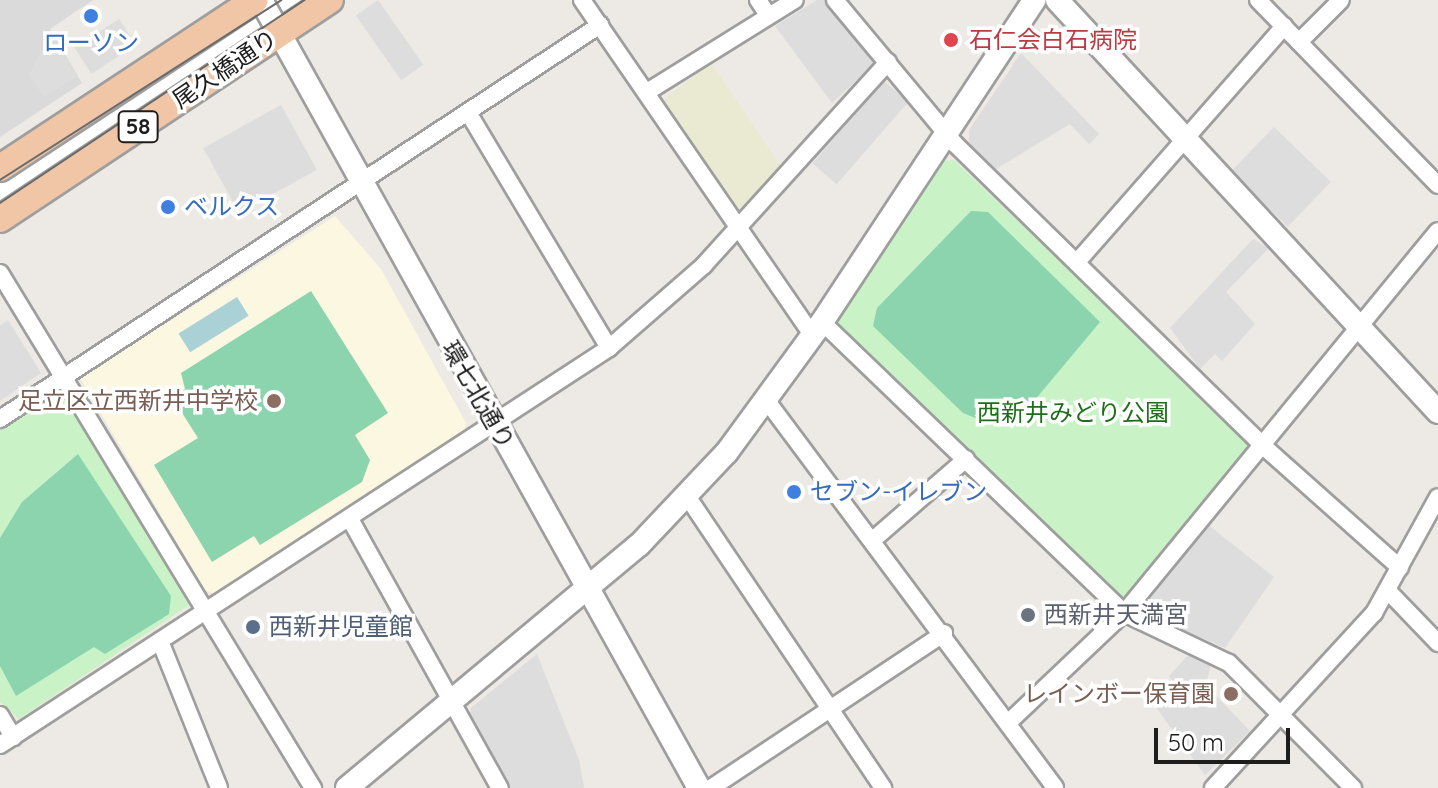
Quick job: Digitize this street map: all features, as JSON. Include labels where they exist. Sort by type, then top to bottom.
[{"type":"main road","name":"尾久橋通り","points":[[0,168],[255,0]]},
{"type":"main road","name":"尾久橋通り","points":[[0,219],[330,0]]},
{"type":"street","name":"環七北通り","points":[[261,0],[276,35],[358,187],[699,788]]},
{"type":"street","points":[[582,0],[739,228],[817,329],[966,459],[1124,613],[1229,663],[1353,788]]},
{"type":"street","points":[[758,0],[768,15]]},
{"type":"street","points":[[647,92],[795,0]]},
{"type":"street","points":[[835,0],[946,134],[1261,444],[1400,568]]},
{"type":"street","points":[[347,788],[587,589],[687,496],[767,401],[1034,0]]},
{"type":"street","points":[[1057,0],[1438,412]]},
{"type":"street","points":[[1258,0],[1438,185]]},
{"type":"street","points":[[1299,42],[1341,0]]},
{"type":"street","points":[[0,419],[358,187],[600,25]]},
{"type":"street","points":[[1077,262],[1183,137],[1284,26]]},
{"type":"street","points":[[0,715],[7,741],[609,348],[739,228],[888,62]]},
{"type":"street","points":[[469,114],[609,348]]},
{"type":"street","points":[[1010,721],[1124,613],[1356,324],[1438,231]]},
{"type":"street","points":[[0,273],[313,788]]},
{"type":"street","points":[[767,401],[1010,721],[1055,788]]},
{"type":"street","points":[[874,539],[966,459]]},
{"type":"street","points":[[687,496],[883,788]]},
{"type":"street","points":[[1213,788],[1283,717],[1389,592],[1438,497]]},
{"type":"street","points":[[350,519],[500,788]]},
{"type":"street","points":[[1389,592],[1438,643]]},
{"type":"street","points":[[711,788],[944,633]]},
{"type":"street","points":[[160,641],[219,788]]},
{"type":"shaded area","points":[[0,0],[93,0],[50,29],[82,83],[0,137]]},
{"type":"shaded area","points":[[378,0],[423,65],[401,80],[356,15]]},
{"type":"shaded area","points":[[817,0],[825,0],[877,61],[832,103],[775,26]]},
{"type":"shaded area","points":[[119,19],[136,45],[91,74],[75,48]]},
{"type":"shaded area","points":[[51,33],[77,77],[44,97],[29,75]]},
{"type":"shaded area","points":[[1021,53],[1099,134],[1089,144],[1070,124],[996,169],[969,143],[969,130]]},
{"type":"shaded area","points":[[884,81],[908,102],[837,184],[812,163]]},
{"type":"shaded area","points":[[281,105],[317,170],[239,213],[203,148]]},
{"type":"shaded area","points":[[1274,127],[1331,182],[1288,226],[1231,172]]},
{"type":"shaded area","name":"足立区立西新井中学校","points":[[335,216],[381,269],[466,423],[464,433],[214,594],[205,590],[80,378]]},
{"type":"shaded area","points":[[1253,239],[1269,248],[1226,292],[1255,324],[1222,361],[1215,354],[1200,369],[1170,328]]},
{"type":"shaded area","points":[[8,320],[41,373],[0,401],[0,325]]},
{"type":"shaded area","points":[[1207,524],[1274,577],[1225,648],[1138,610]]},
{"type":"shaded area","points":[[1190,653],[1211,664],[1206,685],[1250,731],[1205,775],[1155,706],[1176,685],[1169,676]]},
{"type":"shaded area","points":[[537,654],[579,760],[584,788],[508,788],[469,719],[471,708]]},
{"type":"green space","points":[[711,63],[781,167],[745,207],[737,207],[663,100]]},
{"type":"green space","name":"西新井みどり公園","points":[[954,160],[1254,447],[1122,600],[833,322],[941,161]]},
{"type":"green space","points":[[971,211],[988,212],[1100,322],[1029,407],[993,425],[963,413],[873,326],[877,308]]},
{"type":"green space","points":[[311,291],[388,413],[355,435],[370,460],[362,482],[260,545],[254,536],[212,562],[154,465],[198,438],[172,397],[185,389],[181,373]]},
{"type":"green space","points":[[55,394],[64,396],[189,605],[19,719],[0,702],[0,430]]},
{"type":"green space","points":[[78,454],[171,596],[169,614],[105,654],[94,647],[16,696],[0,666],[0,538],[22,502]]},
{"type":"water","points":[[237,297],[249,316],[190,352],[178,334]]},
{"type":"pier","points":[[276,0],[308,0],[0,206],[0,177]]},
{"type":"tram line","points":[[0,180],[281,0]]},
{"type":"tram line","points":[[0,203],[304,0]]},
{"type":"place","name":"ローソン","points":[[91,16]]},
{"type":"place","name":"石仁会白石病院","points":[[951,40]]},
{"type":"place","name":"ベルクス","points":[[168,207]]},
{"type":"place","name":"足立区立西新井中学校","points":[[274,401]]},
{"type":"place","name":"セブン-イレブン","points":[[794,492]]},
{"type":"place","name":"西新井天満宮","points":[[1028,615]]},
{"type":"place","name":"西新井児童館","points":[[253,627]]},
{"type":"place","name":"レインボー保育園","points":[[1231,694]]}]
